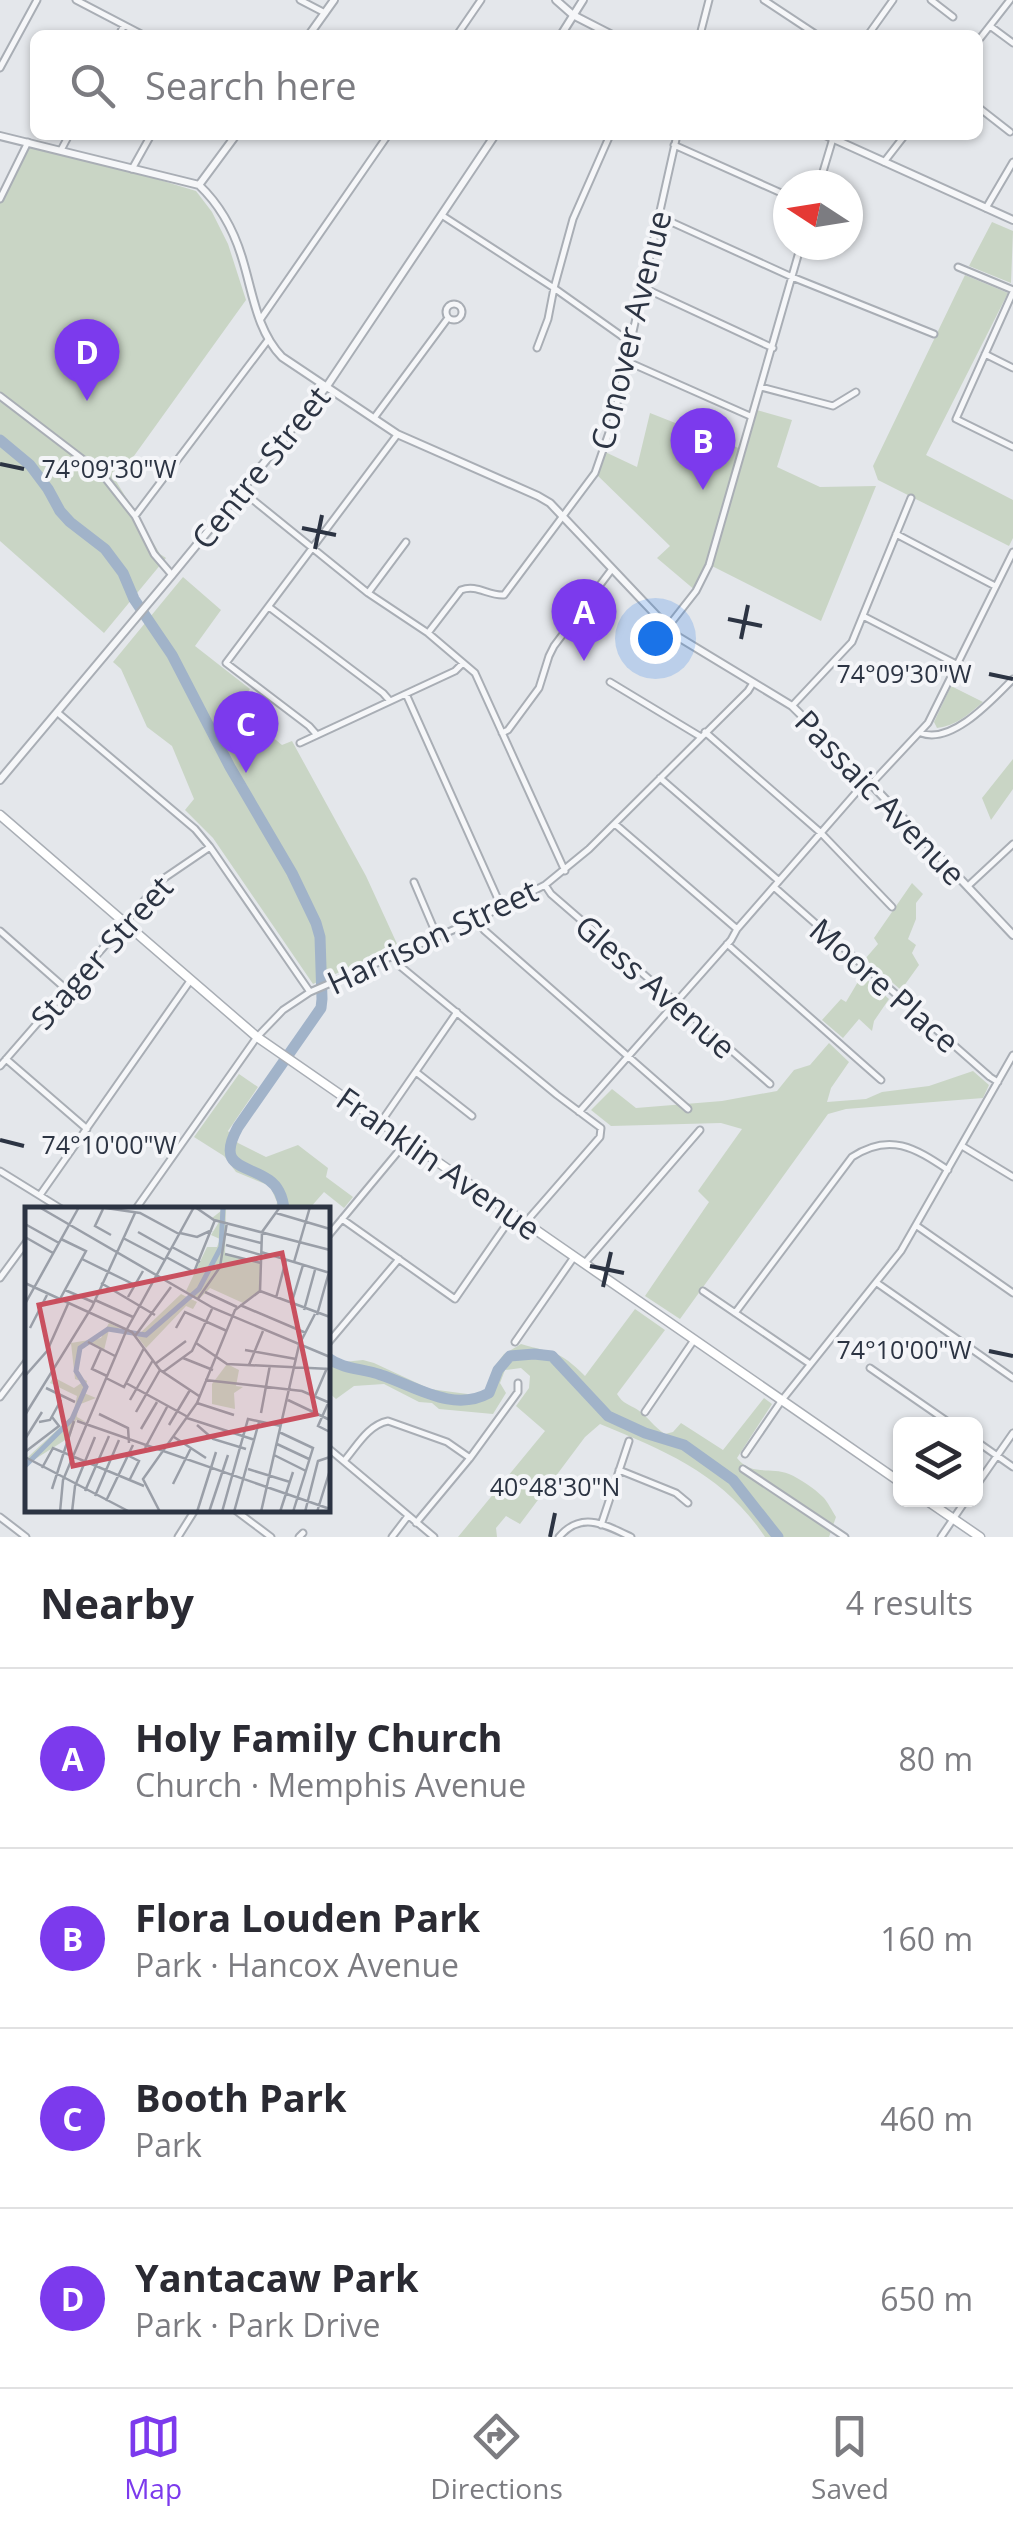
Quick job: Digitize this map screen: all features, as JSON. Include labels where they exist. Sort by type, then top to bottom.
[{"type":"main road","name":"Franklin Avenue","points":[[0,815],[258,1037],[893,1477]]},
{"type":"main road","points":[[936,1507],[980,1537]]},
{"type":"street","points":[[0,68],[37,0]]},
{"type":"street","points":[[76,0],[133,30]]},
{"type":"street","points":[[300,0],[325,13]]},
{"type":"street","points":[[313,30],[334,0]]},
{"type":"street","points":[[460,30],[481,0]]},
{"type":"street","points":[[556,0],[602,30]]},
{"type":"street","points":[[564,30],[584,0]]},
{"type":"street","points":[[701,30],[709,0]]},
{"type":"street","points":[[764,0],[809,30]]},
{"type":"street","points":[[872,30],[893,0]]},
{"type":"street","points":[[931,0],[953,17]]},
{"type":"street","points":[[983,35],[1010,0]]},
{"type":"street","points":[[122,30],[124,25]]},
{"type":"street","points":[[990,26],[1013,44]]},
{"type":"street","points":[[983,111],[1010,132]]},
{"type":"street","points":[[0,136],[199,185],[232,140]]},
{"type":"street","points":[[61,150],[66,140]]},
{"type":"street","points":[[132,169],[148,140]]},
{"type":"street","points":[[260,320],[385,140]]},
{"type":"street","name":"Centre Street","points":[[0,780],[327,386],[493,140]]},
{"type":"street","points":[[538,348],[574,219],[608,140]]},
{"type":"street","name":"Conover Avenue","points":[[428,633],[462,590],[470,587],[504,595],[595,473],[613,420],[676,140]]},
{"type":"street","points":[[822,170],[829,140]]},
{"type":"street","points":[[838,140],[1013,220]]},
{"type":"street","points":[[884,162],[901,140]]},
{"type":"street","points":[[0,199],[28,142]]},
{"type":"street","points":[[674,146],[773,189]]},
{"type":"street","points":[[986,208],[1013,162]]},
{"type":"street","name":"Passaic Avenue","points":[[199,185],[232,231],[260,320],[268,340],[282,357],[398,434],[538,496],[562,516],[667,628],[690,646],[792,706],[1013,935]]},
{"type":"street","points":[[442,216],[630,342]]},
{"type":"street","points":[[658,216],[792,277],[934,334]]},
{"type":"street","points":[[667,628],[704,577],[797,260]]},
{"type":"street","points":[[958,267],[1013,291],[956,419],[1013,447]]},
{"type":"street","points":[[642,287],[773,348]]},
{"type":"street","points":[[374,418],[448,318]]},
{"type":"street","points":[[136,516],[268,340]]},
{"type":"street","points":[[985,354],[1013,368]]},
{"type":"street","points":[[626,361],[750,416]]},
{"type":"street","points":[[762,387],[833,406],[856,392]]},
{"type":"street","points":[[0,396],[102,474],[136,516],[154,554],[172,575]]},
{"type":"street","points":[[317,736],[226,663],[398,434]]},
{"type":"street","points":[[242,491],[368,593],[428,633],[477,676],[564,870]]},
{"type":"street","points":[[792,706],[852,642],[910,498]]},
{"type":"street","points":[[895,534],[995,586]]},
{"type":"street","points":[[368,593],[406,542]]},
{"type":"street","points":[[580,1112],[821,832],[921,733],[1013,552]]},
{"type":"street","points":[[502,733],[536,692],[552,650],[612,569]]},
{"type":"street","points":[[269,607],[390,701]]},
{"type":"street","points":[[864,616],[956,664]]},
{"type":"street","points":[[300,743],[454,671],[463,663]]},
{"type":"street","points":[[921,733],[938,734],[965,722],[1013,679]]},
{"type":"street","points":[[610,682],[703,734],[821,832],[892,907]]},
{"type":"street","name":"Harrison Street","points":[[137,1207],[258,1037],[283,1010],[311,992],[476,920],[544,885],[615,824],[753,683]]},
{"type":"street","points":[[406,694],[502,908]]},
{"type":"street","points":[[58,713],[195,829],[311,992]]},
{"type":"street","name":"Moore Place","points":[[660,778],[998,1082]]},
{"type":"street","points":[[615,824],[736,929]]},
{"type":"street","points":[[968,886],[1013,844]]},
{"type":"street","name":"Stager Street","points":[[0,1066],[162,879],[210,847]]},
{"type":"street","points":[[414,882],[437,936]]},
{"type":"street","name":"Gless Avenue","points":[[544,885],[770,1084]]},
{"type":"street","points":[[476,920],[688,1110]]},
{"type":"street","points":[[1,933],[66,989]]},
{"type":"street","points":[[727,944],[881,1080]]},
{"type":"street","points":[[393,956],[400,966],[601,1128],[602,1132],[525,1223]]},
{"type":"street","points":[[40,1196],[190,981]]},
{"type":"street","points":[[380,1122],[457,1012]]},
{"type":"street","points":[[745,1454],[917,1226],[1013,1055]]},
{"type":"street","points":[[6,1059],[87,1129]]},
{"type":"street","points":[[416,1071],[472,1116]]},
{"type":"street","points":[[584,1264],[700,1130]]},
{"type":"street","points":[[330,1234],[407,1141]]},
{"type":"street","points":[[735,1313],[852,1158],[875,1146],[901,1145],[920,1151],[948,1170]]},
{"type":"street","points":[[962,1146],[1013,1177]]},
{"type":"street","points":[[0,1171],[51,1206]]},
{"type":"street","points":[[342,1219],[455,1299],[513,1215]]},
{"type":"street","points":[[917,1226],[1013,1293]]},
{"type":"street","points":[[0,1278],[25,1244]]},
{"type":"street","points":[[514,1342],[574,1257]]},
{"type":"street","points":[[330,1342],[399,1259]]},
{"type":"street","points":[[877,1283],[1013,1378]]},
{"type":"street","points":[[703,1291],[810,1364]]},
{"type":"street","points":[[645,1412],[694,1340]]},
{"type":"street","points":[[0,1397],[25,1364]]},
{"type":"street","points":[[870,1368],[941,1417]]},
{"type":"street","points":[[416,1522],[470,1458],[518,1392],[518,1382]]},
{"type":"street","points":[[344,1461],[371,1428],[388,1421],[447,1442],[470,1458]]},
{"type":"street","points":[[983,1476],[1013,1433]]},
{"type":"street","points":[[601,1525],[629,1441]]},
{"type":"street","points":[[983,1446],[1013,1467]]},
{"type":"street","points":[[330,1450],[434,1537]]},
{"type":"street","points":[[619,1470],[676,1493],[688,1503]]},
{"type":"street","points":[[743,1470],[845,1537]]},
{"type":"street","points":[[941,1537],[961,1507]]},
{"type":"street","points":[[178,1537],[195,1512]]},
{"type":"street","points":[[238,1512],[271,1537]]},
{"type":"street","points":[[0,1516],[26,1537]]},
{"type":"street","points":[[392,1537],[408,1516]]},
{"type":"street","points":[[559,1537],[572,1524],[580,1522],[601,1525],[631,1537]]},
{"type":"green space","points":[[28,143],[196,191],[228,244],[246,300],[116,481],[166,558],[104,633],[0,541],[0,199]]},
{"type":"green space","points":[[992,222],[1013,231],[1011,283],[969,266]]},
{"type":"green space","points":[[965,275],[1008,293],[926,455],[1013,500],[1013,538],[1009,546],[878,480],[873,466]]},
{"type":"green space","points":[[753,409],[792,420],[777,467],[820,487],[876,486],[821,621],[710,565],[696,591],[657,558],[670,546],[595,473],[603,451],[637,467],[650,413],[741,449]]},
{"type":"green space","points":[[183,577],[221,610],[195,646],[250,689],[237,708],[282,745],[292,741],[366,876],[398,946],[313,984],[213,838],[185,810],[194,799],[172,746],[147,727],[121,669],[113,662]]},
{"type":"green space","points":[[951,686],[983,702],[956,722],[937,728],[934,722]]},
{"type":"green space","points":[[1013,759],[1013,789],[991,820],[982,798]]},
{"type":"green space","points":[[912,883],[923,894],[916,903],[916,919],[908,939],[916,945],[912,953],[919,965],[901,990],[865,959],[878,944],[874,938]]},
{"type":"green space","points":[[862,975],[889,999],[872,1031],[859,1019],[843,1038],[822,1020],[841,999],[846,1002]]},
{"type":"green space","points":[[829,1043],[849,1062],[831,1088],[827,1102],[866,1099],[882,1092],[929,1086],[973,1071],[989,1085],[983,1098],[846,1109],[828,1114],[680,1319],[645,1296],[709,1202],[698,1191],[742,1129],[721,1123],[611,1126],[591,1110],[612,1089],[636,1108],[722,1101],[777,1091],[794,1070],[810,1065]]},
{"type":"green space","points":[[239,1074],[258,1087],[228,1131],[238,1143],[266,1157],[298,1145],[328,1168],[326,1177],[353,1197],[344,1208],[324,1192],[311,1207],[276,1207],[270,1186],[236,1172],[224,1156],[194,1137]]},
{"type":"green space","points":[[635,1309],[665,1330],[617,1394],[619,1397],[665,1434],[681,1423],[723,1450],[764,1398],[772,1404],[737,1458],[755,1469],[789,1474],[820,1494],[836,1517],[829,1537],[765,1537],[731,1497],[692,1467],[600,1424],[585,1437],[520,1524],[506,1516],[496,1528],[497,1537],[458,1537],[545,1431],[516,1406],[529,1388],[530,1376],[521,1368],[505,1370],[500,1383],[506,1393],[493,1414],[439,1409],[384,1384],[354,1386],[336,1399],[330,1394],[330,1360],[334,1363],[363,1360],[430,1389],[475,1395],[486,1390],[504,1354],[521,1344],[562,1357],[585,1376]]},
{"type":"waterway","points":[[0,440],[30,465],[60,511],[105,549],[123,573],[134,599],[172,655],[316,923],[320,937],[321,1008],[238,1127],[230,1151],[237,1163],[275,1186],[283,1207]]},
{"type":"waterway","points":[[330,1359],[434,1396],[462,1400],[489,1393],[498,1370],[510,1356],[552,1356],[608,1416],[684,1445],[733,1480],[778,1537]]},
{"type":"place","name":"Yantacaw Park","points":[[87,401]]},
{"type":"place","name":"Flora Louden Park","points":[[703,490]]},
{"type":"place","name":"Holy Family Church","points":[[584,661]]},
{"type":"place","name":"Booth Park","points":[[246,773]]}]
